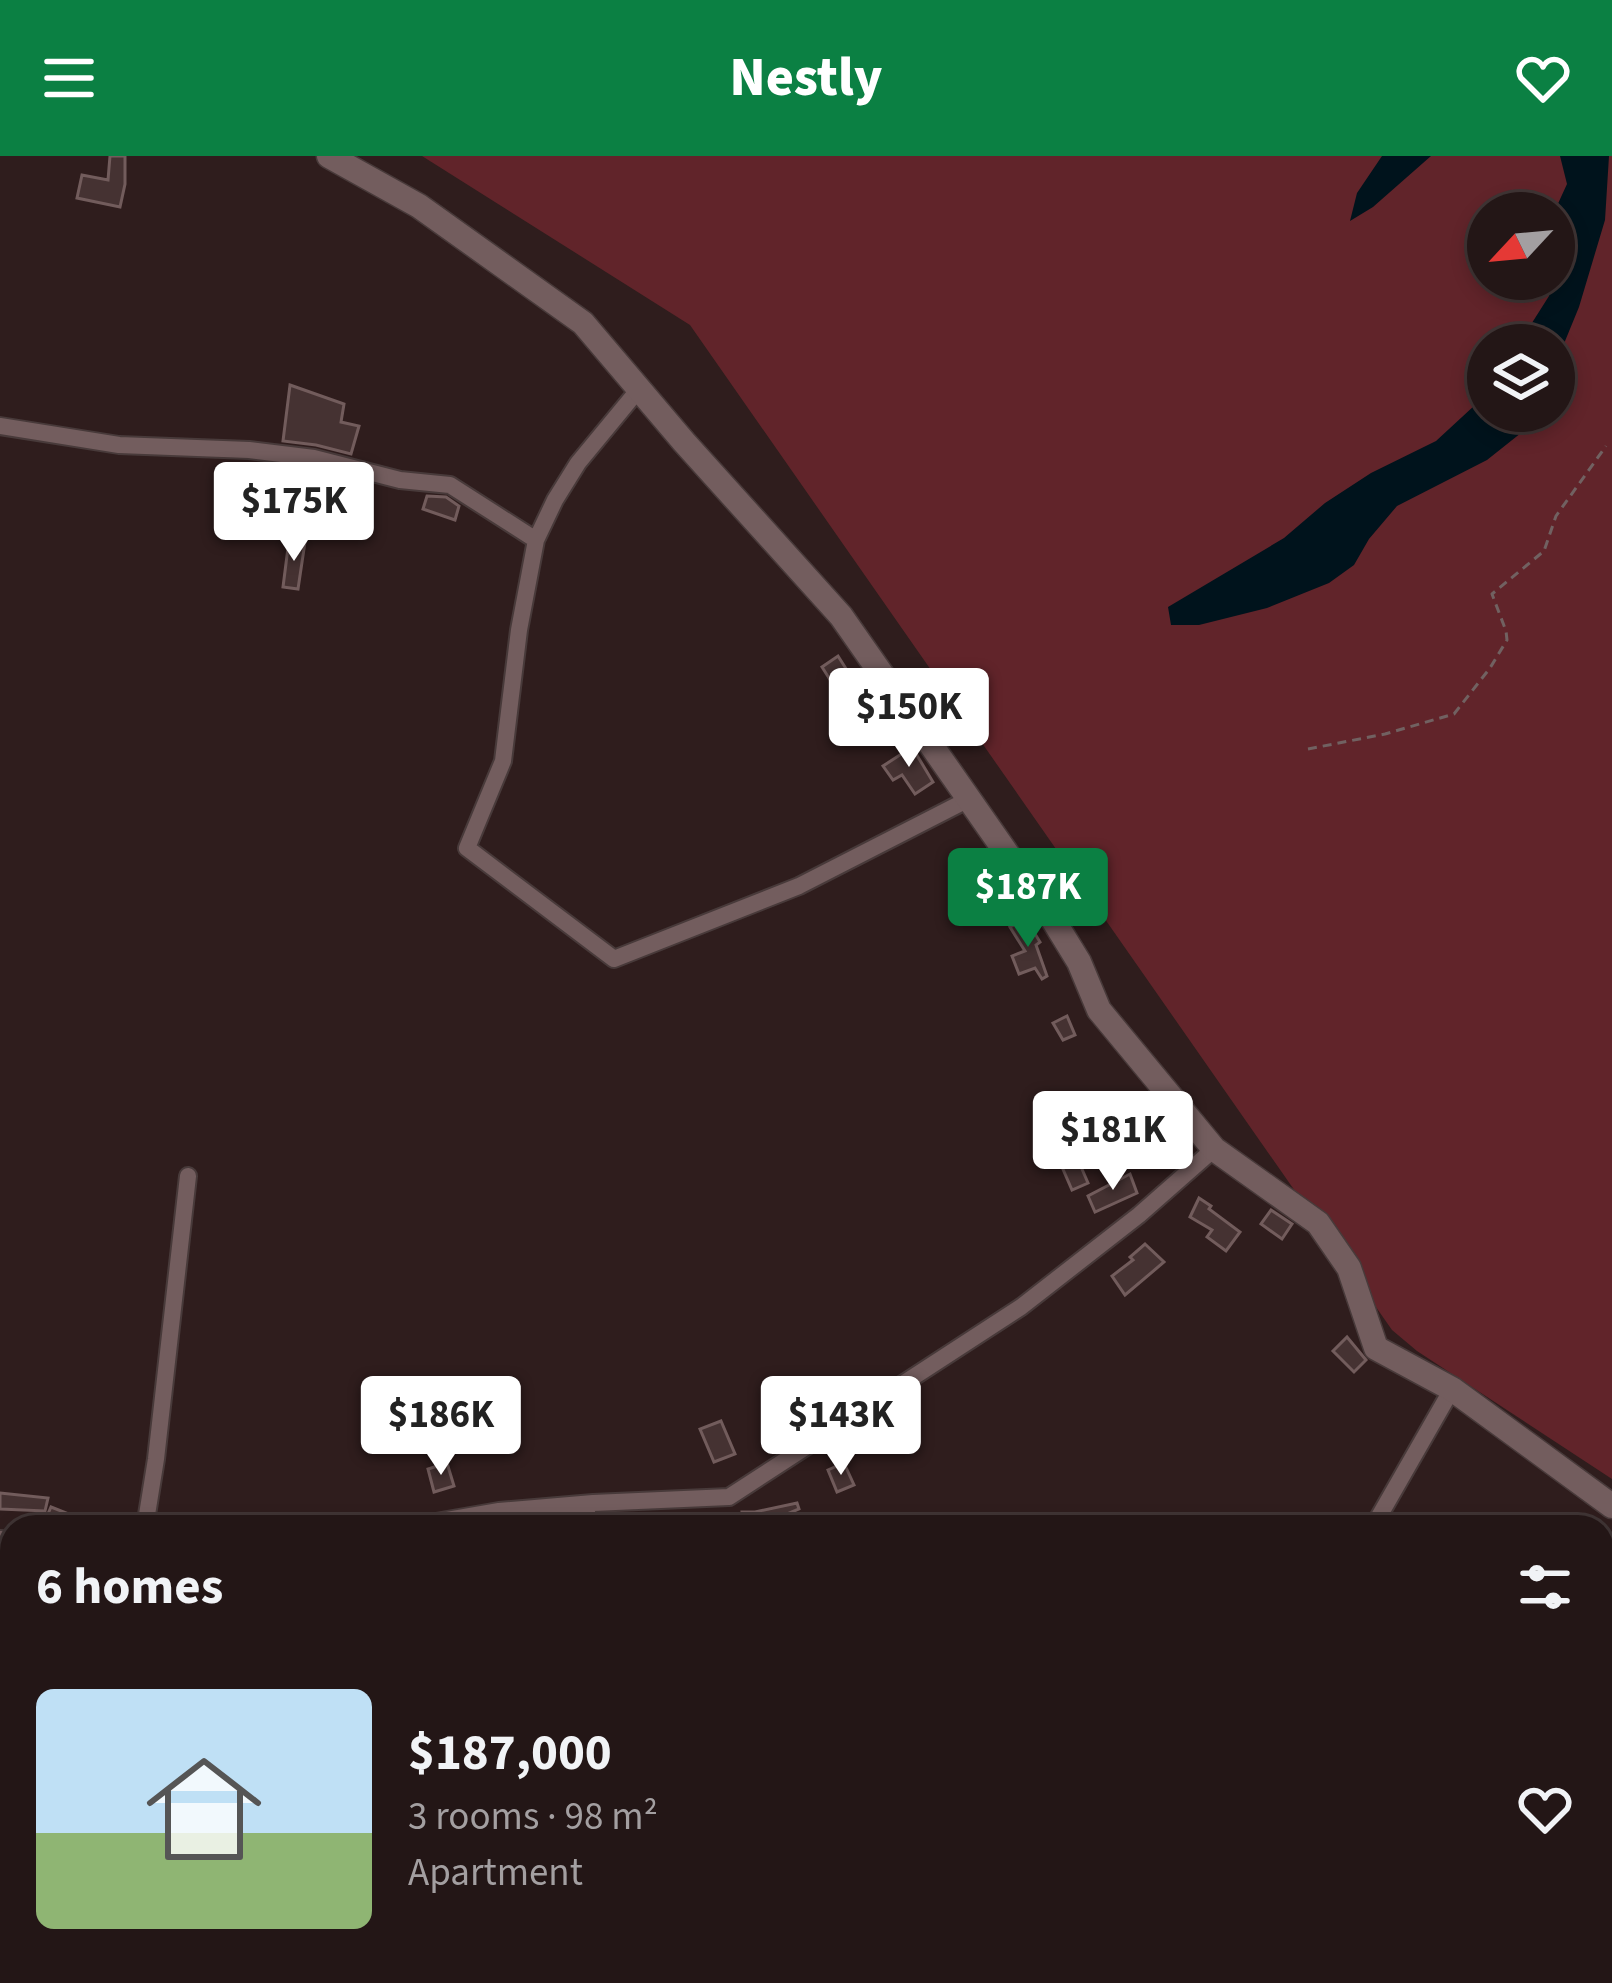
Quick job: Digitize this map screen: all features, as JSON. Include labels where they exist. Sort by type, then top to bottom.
[{"type":"main road","points":[[329,156],[419,206],[583,322],[841,616],[1052,918],[1079,962],[1099,1010],[1214,1149],[1318,1223],[1349,1268],[1376,1348],[1452,1389],[1612,1506]]},
{"type":"street","points":[[639,388],[578,463],[536,541],[502,761],[467,848],[614,959],[799,886],[969,799]]},
{"type":"street","points":[[0,426],[119,445],[249,450],[314,458],[400,480],[450,485],[536,541]]},
{"type":"street","points":[[481,1515],[729,1497],[1021,1307],[1214,1149]]},
{"type":"street","points":[[147,1515],[188,1176]]},
{"type":"street","points":[[1380,1515],[1452,1389]]},
{"type":"street","points":[[587,1504],[587,1515]]},
{"type":"path","points":[[1307,749],[1454,714],[1507,640],[1492,594],[1544,551],[1556,516],[1606,446]]},
{"type":"shaded area","points":[[422,156],[1612,156],[1612,1479],[1392,1330],[690,325]]},
{"type":"water","points":[[1382,156],[1431,156],[1350,221],[1357,193]]},
{"type":"water","points":[[1560,156],[1609,156],[1605,220],[1572,324],[1531,324],[1546,300],[1575,300],[1575,192],[1563,192],[1567,184]]},
{"type":"water","points":[[1467,412],[1467,432],[1522,432],[1487,460],[1397,506],[1354,565],[1329,583],[1267,608],[1199,625],[1171,625],[1168,607],[1284,538],[1371,473],[1436,441]]},
{"type":"building","points":[[110,156],[125,156],[120,207],[77,198],[82,175],[108,180]]},
{"type":"building","points":[[290,385],[344,404],[341,422],[359,426],[351,454],[283,441]]},
{"type":"building","points":[[427,496],[446,497],[459,506],[455,520],[423,509]]},
{"type":"building","points":[[289,540],[305,542],[298,589],[283,587]]},
{"type":"building","points":[[838,656],[850,675],[834,686],[822,667]]},
{"type":"building","points":[[912,747],[933,782],[915,794],[902,775],[893,780],[883,766]]},
{"type":"building","points":[[1026,919],[1040,942],[1036,945],[1047,976],[1042,979],[1035,968],[1019,974],[1012,956],[1025,951],[1010,927]]},
{"type":"building","points":[[1067,1016],[1075,1035],[1063,1040],[1053,1023]]},
{"type":"building","points":[[1114,1122],[1123,1150],[1106,1157],[1095,1129]]},
{"type":"building","points":[[1075,1153],[1088,1183],[1072,1190],[1059,1160]]},
{"type":"building","points":[[1130,1174],[1137,1193],[1095,1212],[1088,1196]]},
{"type":"building","points":[[1199,1198],[1240,1232],[1226,1251],[1207,1237],[1212,1230],[1190,1217]]},
{"type":"building","points":[[1271,1210],[1292,1224],[1282,1239],[1261,1224]]},
{"type":"building","points":[[1145,1244],[1164,1262],[1125,1295],[1112,1276]]},
{"type":"building","points":[[1347,1337],[1366,1360],[1354,1372],[1333,1351]]},
{"type":"building","points":[[721,1421],[735,1454],[714,1462],[700,1429]]},
{"type":"building","points":[[447,1463],[454,1486],[434,1492],[428,1469]]},
{"type":"building","points":[[844,1463],[854,1485],[837,1492],[828,1470]]},
{"type":"building","points":[[0,1493],[48,1498],[45,1511],[0,1509]]},
{"type":"building","points":[[797,1503],[799,1509],[785,1515],[742,1515]]},
{"type":"building","points":[[51,1507],[69,1514],[69,1515],[48,1515]]}]
